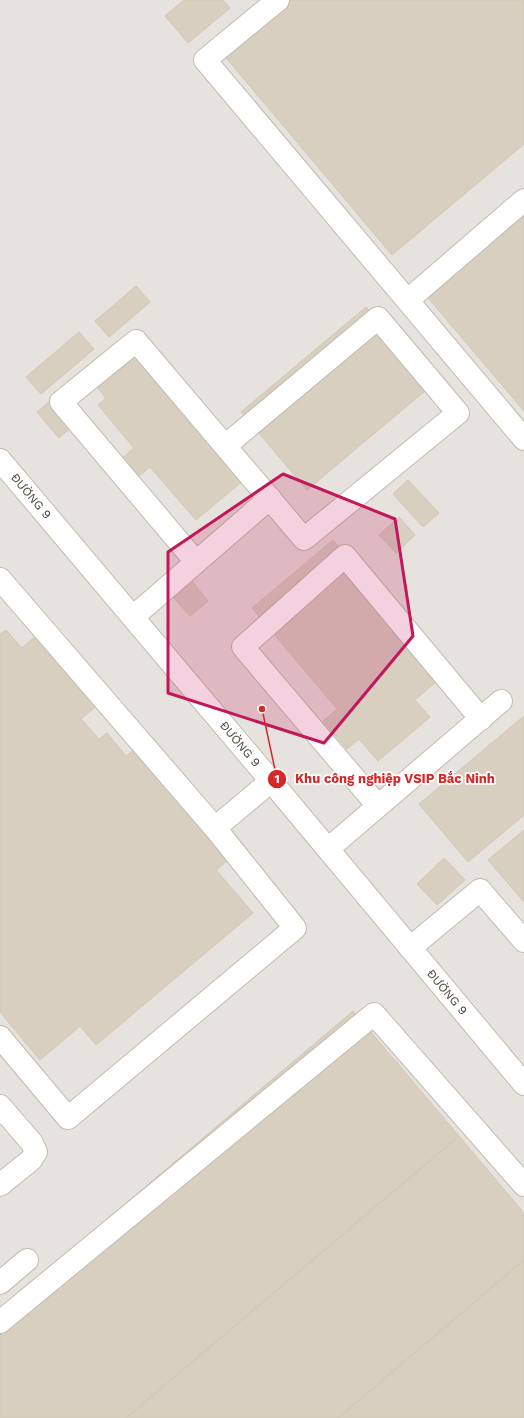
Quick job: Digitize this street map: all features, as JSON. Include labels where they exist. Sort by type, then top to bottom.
[{"type":"street","points":[[278,0],[205,60],[524,439]]},
{"type":"street","points":[[408,300],[524,200]]},
{"type":"street","points":[[196,562],[61,402],[136,341],[225,446],[270,498],[304,539],[458,413],[378,318],[225,446]]},
{"type":"street","name":"ĐƯỜNG 9","points":[[0,460],[524,1084]]},
{"type":"street","points":[[133,617],[270,498]]},
{"type":"street","points":[[378,806],[243,647],[345,556],[481,719]]},
{"type":"street","points":[[0,579],[215,828],[295,928],[68,1118],[0,1037]]},
{"type":"street","points":[[328,849],[501,701]]},
{"type":"street","points":[[215,828],[271,781]]},
{"type":"street","points":[[410,948],[480,890],[524,941]]},
{"type":"street","points":[[0,1322],[374,1014],[524,1185]]},
{"type":"street","points":[[0,1106],[32,1143],[36,1152],[31,1160],[0,1185]]},
{"type":"street","points":[[0,1283],[27,1260]]},
{"type":"highlighted area","points":[[283,474],[395,519],[413,636],[324,743],[168,693],[168,552]]},
{"type":"shaded area","points":[[0,0],[524,0],[524,1418],[0,1418]]},
{"type":"building","points":[[184,0],[223,0],[230,8],[188,43],[165,16]]},
{"type":"building","points":[[285,0],[524,0],[524,144],[392,255],[222,53]]},
{"type":"building","points":[[524,209],[524,411],[424,293]]},
{"type":"building","points":[[136,286],[150,302],[109,337],[95,321]]},
{"type":"building","points":[[366,307],[432,385],[307,490],[241,412]]},
{"type":"building","points":[[79,332],[94,349],[41,394],[26,377]]},
{"type":"building","points":[[144,348],[251,474],[196,520],[150,467],[133,481],[117,463],[134,448],[98,405],[106,398],[97,387]]},
{"type":"building","points":[[52,399],[74,425],[59,438],[37,412]]},
{"type":"building","points":[[408,480],[439,513],[423,527],[393,494]]},
{"type":"building","points":[[399,517],[415,535],[396,553],[379,535]]},
{"type":"building","points":[[333,540],[446,673],[415,700],[430,717],[378,761],[359,739],[347,749],[323,721],[337,709],[252,608]]},
{"type":"building","points":[[192,581],[208,601],[190,616],[173,597]]},
{"type":"building","points":[[6,630],[22,648],[40,632],[100,703],[81,719],[99,739],[107,733],[126,756],[138,747],[231,858],[216,870],[253,913],[96,1045],[80,1026],[40,1060],[0,1012],[0,634]]},
{"type":"building","points":[[524,716],[524,815],[468,862],[419,804]]},
{"type":"building","points":[[524,830],[524,902],[488,860]]},
{"type":"building","points":[[444,858],[465,880],[437,905],[417,884]]},
{"type":"building","points":[[353,1011],[459,1136],[126,1418],[0,1418],[0,1310]]},
{"type":"building","points":[[459,1136],[524,1213],[524,1260],[338,1418],[126,1418]]},
{"type":"building","points":[[524,1260],[524,1418],[338,1418]]},
{"type":"place","name":"Khu công nghiệp VSIP Bắc Ninh","points":[[262,709]]}]
